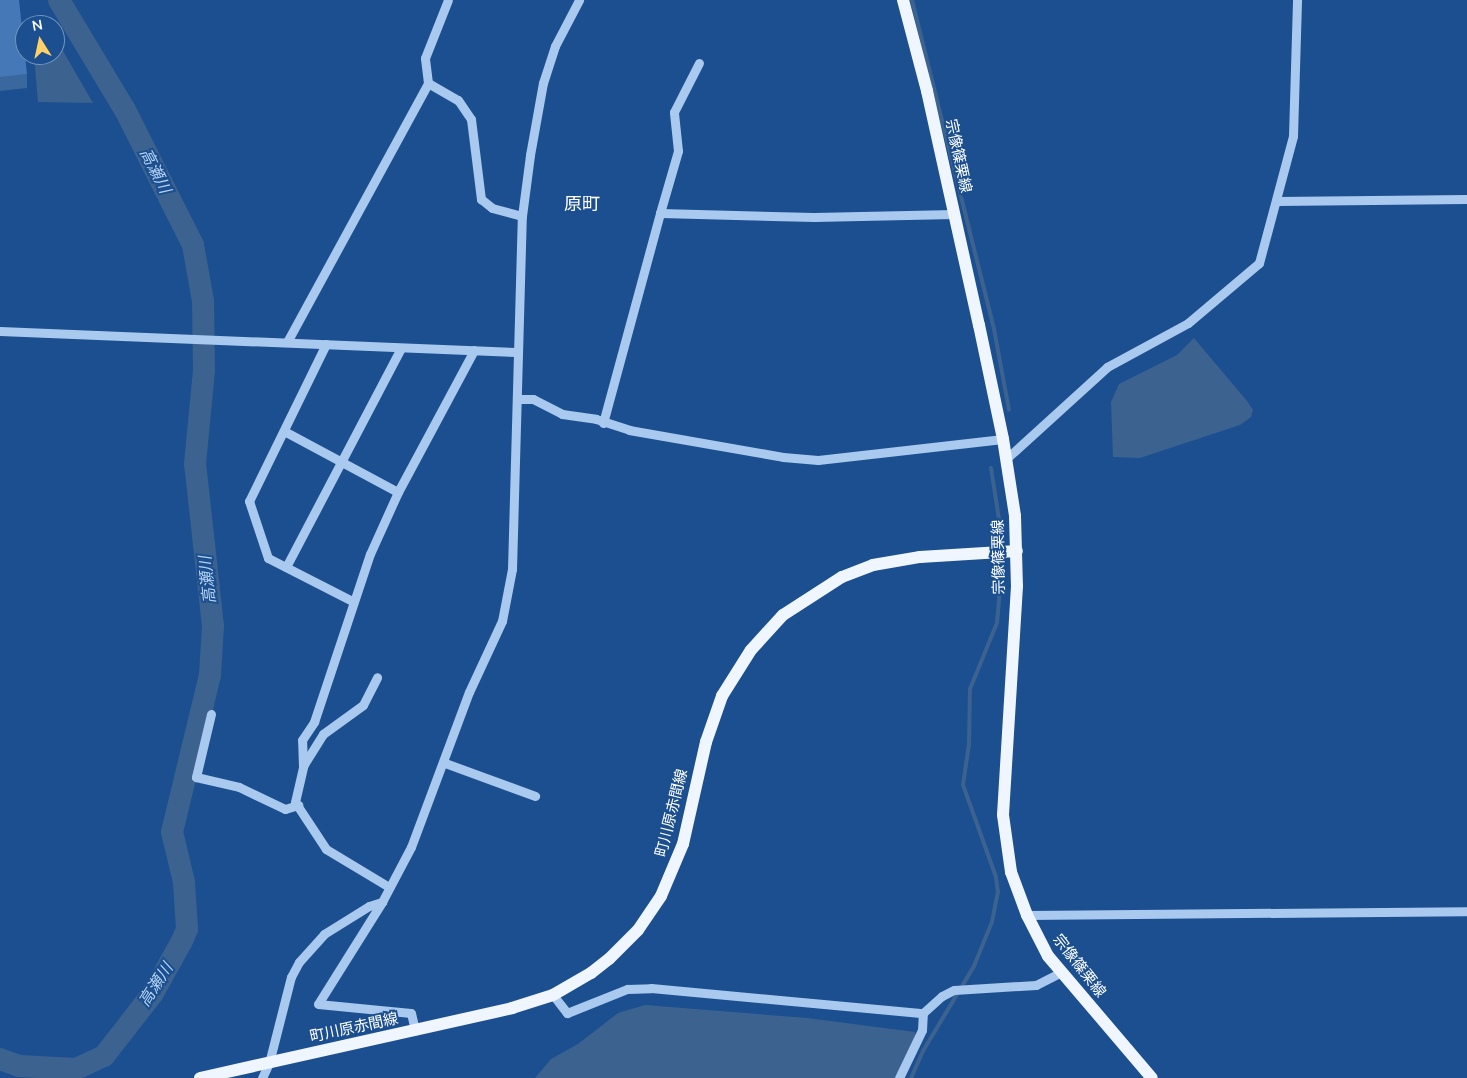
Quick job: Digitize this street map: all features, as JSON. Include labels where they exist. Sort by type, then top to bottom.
[{"type":"main road","name":"宗像篠栗線","points":[[903,0],[954,214],[1006,459],[1017,551],[1003,815],[1011,872],[1027,915],[1061,972],[1152,1078]]},
{"type":"main road","name":"町川原赤間線","points":[[200,1078],[512,1008],[553,995],[609,959],[638,930],[661,896],[684,844],[706,742],[722,696],[751,650],[783,615],[842,577],[874,565],[920,557],[1017,551]]},
{"type":"street","points":[[287,342],[428,84],[425,58],[448,0]]},
{"type":"street","points":[[415,1031],[411,1013],[318,1004],[382,902],[411,847],[444,763],[468,692],[502,621],[512,569],[522,216],[543,83],[554,46],[579,0]]},
{"type":"street","points":[[1006,459],[1107,368],[1188,324],[1259,263],[1293,136],[1297,0]]},
{"type":"street","points":[[603,424],[678,151],[674,112],[699,63]]},
{"type":"street","points":[[428,84],[458,100],[471,119],[481,199],[492,208],[522,216]]},
{"type":"street","points":[[1277,200],[1467,199]]},
{"type":"street","points":[[660,213],[814,217],[954,214]]},
{"type":"street","points":[[0,331],[518,352]]},
{"type":"street","points":[[326,344],[249,501],[268,558],[352,601]]},
{"type":"street","points":[[286,567],[401,348]]},
{"type":"street","points":[[389,887],[326,850],[295,802],[303,766],[302,740],[314,722],[352,601],[398,492],[474,350]]},
{"type":"street","points":[[517,400],[533,399],[562,414],[596,419],[603,424],[783,457],[818,460],[1003,439]]},
{"type":"street","points":[[284,431],[398,492]]},
{"type":"street","points":[[303,766],[323,734],[363,705],[377,677]]},
{"type":"street","points":[[211,714],[196,777],[239,787],[286,809],[298,805]]},
{"type":"street","points":[[444,763],[535,796]]},
{"type":"street","points":[[262,1078],[269,1063],[291,977],[299,962],[324,934],[369,906],[382,902]]},
{"type":"street","points":[[1027,915],[1467,911]]},
{"type":"street","points":[[899,1078],[922,1030],[923,1013],[948,991],[1036,985],[1061,972]]},
{"type":"street","points":[[553,995],[568,1013],[627,989],[651,988],[923,1013]]},
{"type":"water","points":[[65,54],[93,103],[38,102],[35,65],[65,65]]},
{"type":"water","points":[[1194,338],[1247,401],[1253,410],[1251,417],[1240,425],[1140,458],[1113,457],[1111,402],[1119,384],[1177,355]]},
{"type":"water","points":[[645,1005],[807,1018],[915,1032],[915,1040],[895,1078],[535,1078],[551,1059],[578,1044],[618,1013]]},
{"type":"building","points":[[0,0],[19,0],[21,15],[15,15],[15,65],[26,65],[27,74],[0,77]]},
{"type":"waterway","name":"高瀬川","points":[[0,1059],[19,1066],[76,1069],[104,1056],[153,993],[182,941],[187,929],[184,882],[172,832],[210,675],[213,626],[195,464],[204,371],[203,301],[193,245],[125,110],[59,0]]},
{"type":"waterway","points":[[912,0],[994,329],[1009,410]]},
{"type":"waterway","points":[[991,468],[999,519]]},
{"type":"waterway","points":[[911,1078],[923,1051],[974,966],[992,922],[998,892],[996,877],[963,785],[969,744],[970,689],[997,623],[1000,586]]},
{"type":"district","name":"原町","points":[[582,204]]}]
